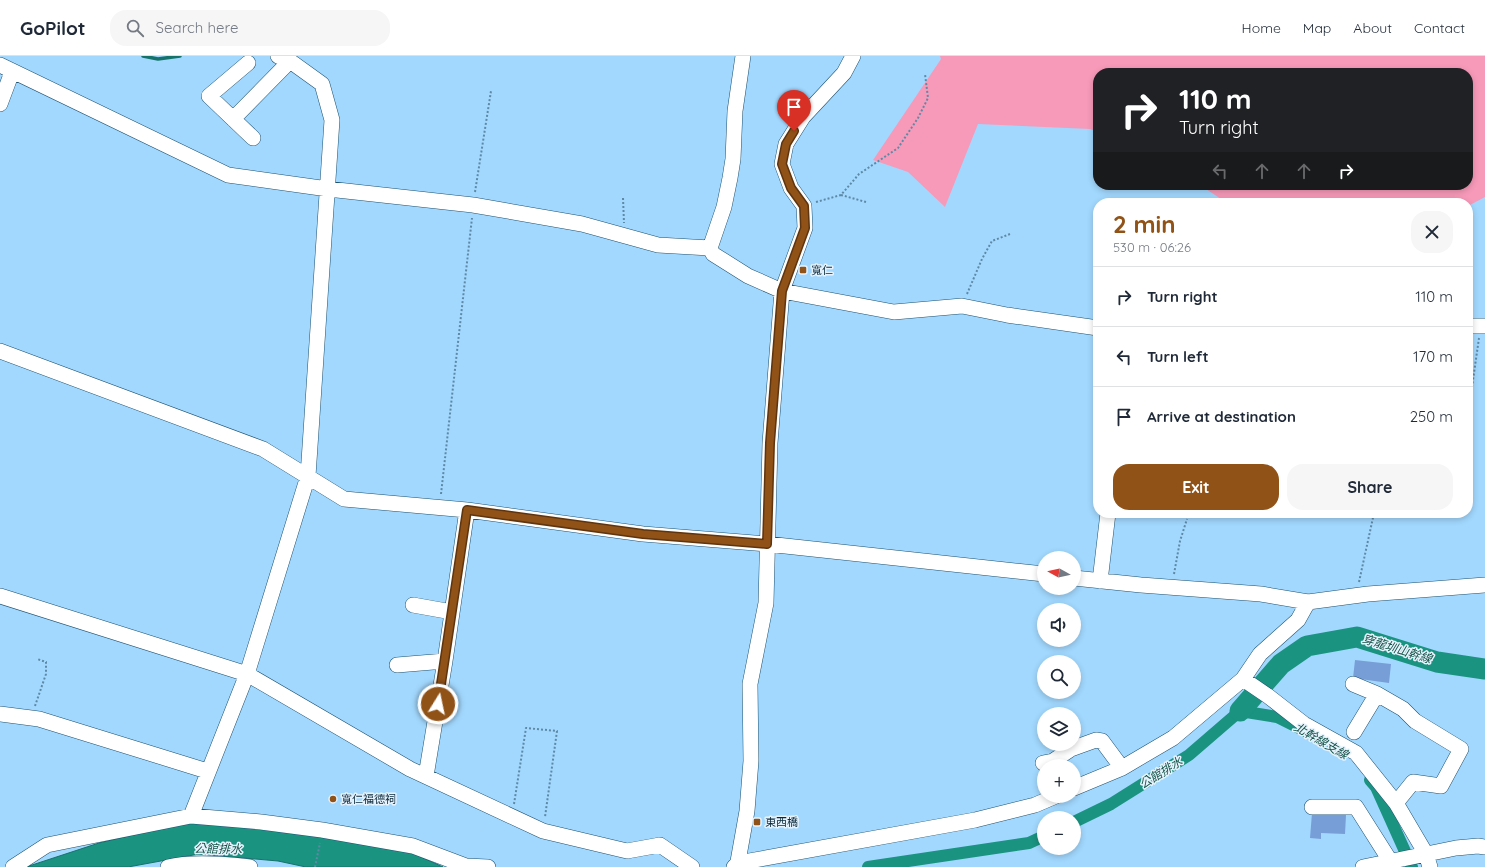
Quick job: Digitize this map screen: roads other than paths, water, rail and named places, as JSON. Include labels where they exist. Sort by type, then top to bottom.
[{"type":"street","points":[[743,56],[735,111],[733,159],[724,207],[710,248],[713,254],[748,276],[782,291],[894,312],[962,306],[1008,315],[1093,327]]},
{"type":"street","points":[[853,56],[844,74],[803,117],[786,144],[782,164],[791,188],[804,206],[805,228],[782,291],[770,443],[766,603],[750,684],[751,761],[747,811],[736,866],[975,820],[1040,803]]},
{"type":"street","points":[[191,816],[207,771],[246,674],[308,476],[332,120],[322,84],[284,58],[233,120]]},
{"type":"street","points":[[248,63],[209,96],[252,138]]},
{"type":"street","points":[[0,104],[6,69],[228,175],[328,189],[473,205],[582,224],[658,245],[710,248]]},
{"type":"street","points":[[0,351],[263,449],[344,499],[467,510],[643,534],[767,544],[1037,573]]},
{"type":"street","points":[[426,776],[445,662],[467,510]]},
{"type":"street","points":[[1100,581],[1107,518]]},
{"type":"street","points":[[1081,579],[1261,594],[1308,602],[1368,594],[1485,585]]},
{"type":"street","points":[[0,596],[246,674],[410,769],[512,815],[543,831],[627,851],[660,845],[692,867]]},
{"type":"street","points":[[1081,785],[1122,768],[1173,738],[1243,679],[1260,654],[1298,620],[1308,602]]},
{"type":"street","points":[[413,605],[452,612]]},
{"type":"street","points":[[397,665],[445,662]]},
{"type":"street","points":[[1243,679],[1304,724],[1356,753],[1396,803],[1428,861]]},
{"type":"street","points":[[1353,684],[1377,694],[1403,709],[1415,722],[1461,749],[1441,786],[1413,782],[1396,803]]},
{"type":"street","points":[[1354,732],[1377,694]]},
{"type":"street","points":[[0,714],[39,719],[207,771]]},
{"type":"street","points":[[1056,759],[1071,749],[1096,740],[1102,741],[1122,768]]},
{"type":"street","points":[[1312,807],[1356,807],[1393,865]]},
{"type":"street","points":[[13,867],[47,845],[191,816],[261,822],[322,830],[413,846],[466,866],[488,867]]},
{"type":"street","points":[[1363,867],[1428,861],[1456,848],[1478,846],[1485,847]]},
{"type":"street","points":[[168,867],[178,865],[230,864],[250,867]]},
{"type":"water","points":[[201,821],[311,835],[410,852],[443,867],[306,867],[278,861],[199,854],[128,867],[26,867],[99,843],[167,827]]},
{"type":"waterway","points":[[143,56],[158,59],[180,56]]},
{"type":"waterway","name":"穿龍圳山幹線","points":[[1240,711],[1281,664],[1307,646],[1357,637],[1437,662],[1485,669]]},
{"type":"waterway","name":"公館排水","points":[[1081,819],[1111,804],[1189,755],[1240,711],[1277,717],[1305,731]]},
{"type":"waterway","name":"北幹線支線","points":[[1370,780],[1376,787],[1412,867]]},
{"type":"waterway","name":"公館排水","points":[[868,867],[1029,843],[1037,839]]},
{"type":"place","name":"寬仁","points":[[803,270]]},
{"type":"place","name":"寬仁福德祠","points":[[333,799]]},
{"type":"place","name":"東西橋","points":[[757,822]]}]
